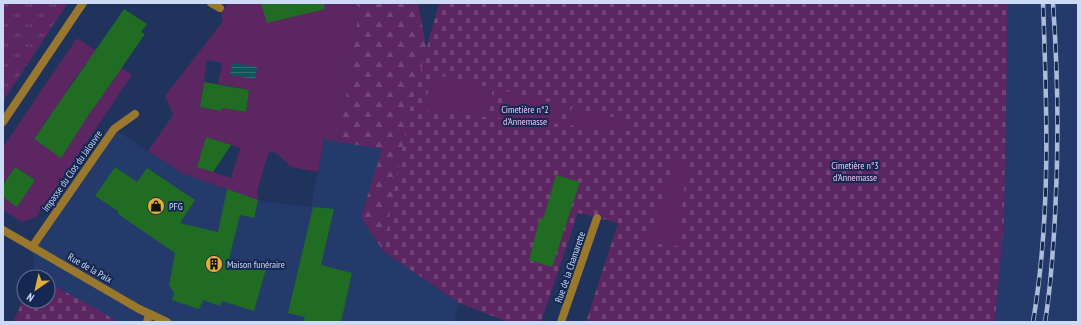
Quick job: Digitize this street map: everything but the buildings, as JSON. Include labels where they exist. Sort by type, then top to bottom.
[{"type":"street","points":[[3,122],[83,3]]},
{"type":"street","points":[[211,3],[220,8]]},
{"type":"street","name":"Impasse du Clos du Jalouvre","points":[[32,247],[114,129],[135,114]]},
{"type":"street","name":"Rue de la Chamarette","points":[[561,322],[597,218]]},
{"type":"street","name":"Rue de la Paix","points":[[3,230],[148,318],[167,322]]},
{"type":"shaded area","points":[[1008,3],[1078,3],[1077,322],[995,321],[1004,220]]},
{"type":"shaded area","points":[[232,63],[257,67],[255,79],[230,75]]},
{"type":"shaded area","points":[[114,129],[182,173],[265,202],[311,207],[324,139],[382,148],[383,251],[459,303],[454,322],[119,322],[56,287],[56,269],[34,269],[32,247]]},
{"type":"green space","points":[[3,3],[68,3],[3,101]]},
{"type":"green space","points":[[228,3],[355,3],[359,8],[339,142],[324,139],[318,172],[291,167],[276,153],[269,151],[257,191],[258,200],[182,173],[148,151],[173,115],[165,96],[223,21],[221,15]],"holes":[[[207,60],[222,63],[218,84],[249,90],[246,112],[222,108],[221,111],[200,107]],[[206,137],[240,148],[231,178],[198,167]]]},
{"type":"green space","points":[[355,3],[418,3],[427,51],[409,113],[383,251],[361,217],[382,149],[339,142],[359,8]]},
{"type":"green space","points":[[439,3],[1008,3],[1004,220],[995,321],[586,322],[618,223],[578,213],[541,322],[508,322],[459,303],[383,251],[409,113]]},
{"type":"green space","points":[[77,38],[132,75],[36,217],[22,222],[3,210],[3,197],[17,206],[35,180],[15,167],[4,183],[3,182],[3,147]],"holes":[[[86,63],[113,80],[94,108],[67,90]],[[50,115],[76,134],[61,157],[34,139]]]},
{"type":"green space","points":[[433,74],[493,88],[487,117],[423,110]]},
{"type":"green space","name":"Cimetière n°2 d'Annemasse","points":[[505,91],[562,105],[557,124],[498,118]]},
{"type":"green space","points":[[572,107],[632,122],[630,131],[567,125]]},
{"type":"green space","points":[[682,159],[687,165],[678,246],[648,243],[673,164],[676,160]]},
{"type":"green space","points":[[56,287],[119,322],[13,322],[19,309],[56,309]]},
{"type":"railway","points":[[1033,322],[1043,243],[1045,203],[1046,83],[1043,3]]},
{"type":"railway","points":[[1045,322],[1053,256],[1057,163],[1057,83],[1053,3]]},
{"type":"place","name":"PFG","points":[[156,206]]},
{"type":"place","name":"Maison funéraire","points":[[214,264]]},
{"type":"park label","name":"Cimetière n°3 d'Annemasse","points":[[855,170]]}]
